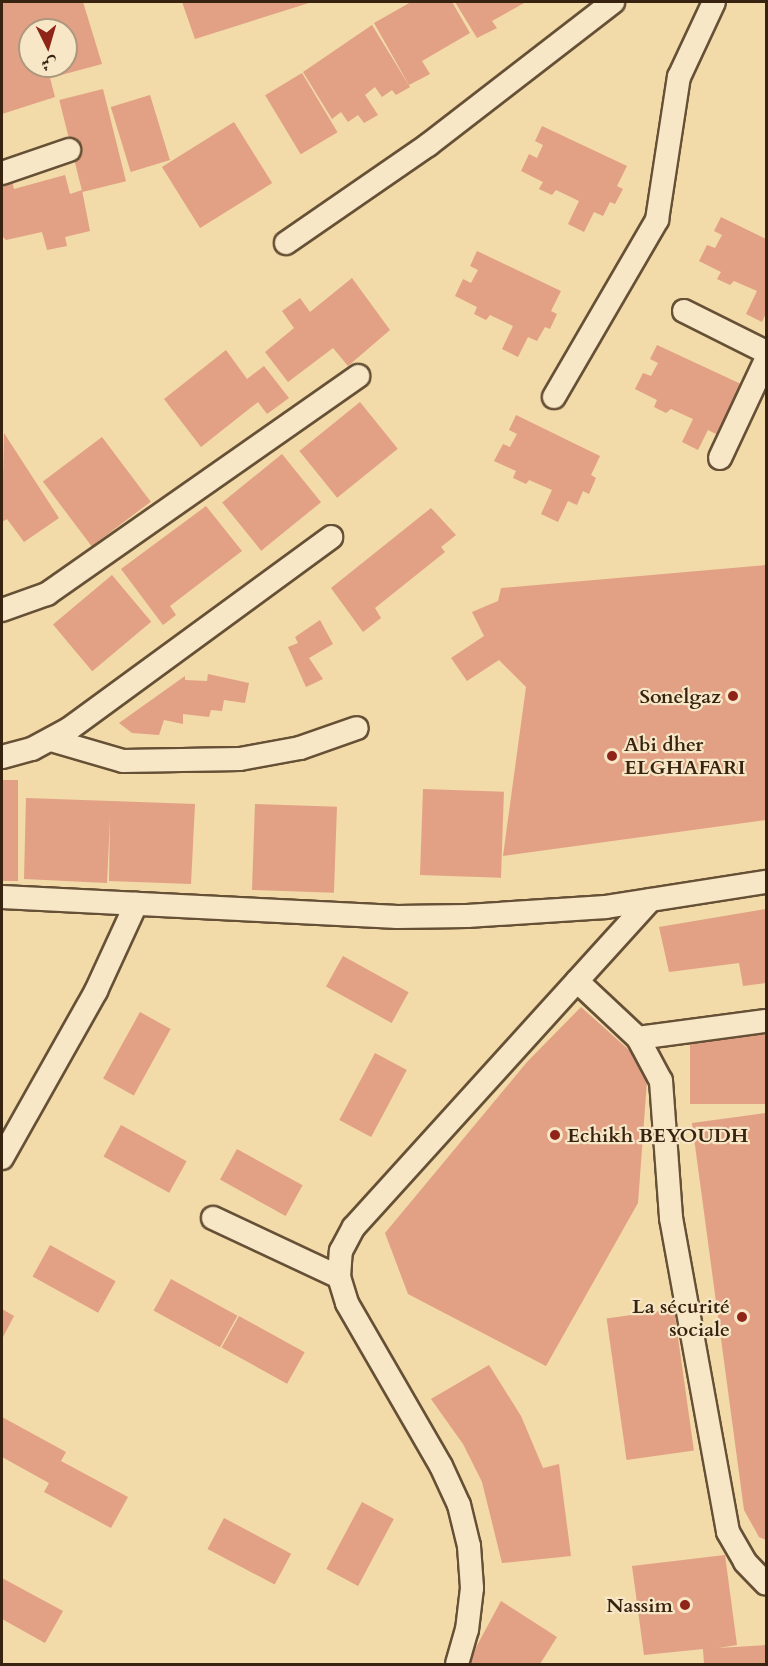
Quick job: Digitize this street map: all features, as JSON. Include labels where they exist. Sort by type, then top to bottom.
[{"type":"street","points":[[286,243],[428,145],[613,2]]},
{"type":"street","points":[[554,397],[657,220],[679,77],[714,2]]},
{"type":"street","points":[[2,173],[69,150]]},
{"type":"street","points":[[684,311],[766,352]]},
{"type":"street","points":[[720,458],[766,360]]},
{"type":"street","points":[[2,610],[47,594],[358,376]]},
{"type":"street","points":[[2,757],[51,740],[331,537]]},
{"type":"street","points":[[51,740],[123,760],[240,759],[300,748],[357,728]]},
{"type":"street","points":[[2,897],[397,917],[467,916],[606,907],[766,882]]},
{"type":"street","points":[[457,1665],[467,1630],[472,1588],[469,1546],[459,1505],[347,1303],[339,1277],[342,1251],[354,1227],[650,900]]},
{"type":"street","points":[[2,1158],[96,991],[136,904]]},
{"type":"street","points":[[577,981],[638,1038],[652,1058],[661,1081],[671,1218],[728,1533],[745,1562],[766,1584]]},
{"type":"street","points":[[638,1038],[766,1021]]},
{"type":"street","points":[[213,1218],[339,1277]]},
{"type":"building","points":[[2,2],[83,2],[102,64],[78,70],[78,18],[18,18],[18,78],[50,78],[55,97],[2,114]]},
{"type":"building","points":[[182,2],[312,2],[195,39]]},
{"type":"building","points":[[411,2],[452,2],[470,33],[422,61],[430,74],[409,85],[374,23]]},
{"type":"building","points":[[455,2],[526,2],[492,21],[497,28],[477,38]]},
{"type":"building","points":[[372,25],[410,87],[396,95],[392,90],[382,97],[375,87],[365,95],[378,115],[364,123],[358,115],[348,122],[341,112],[332,119],[303,72]]},
{"type":"building","points":[[302,73],[338,132],[301,154],[265,95]]},
{"type":"building","points":[[103,89],[126,181],[82,192],[59,100]]},
{"type":"building","points":[[150,95],[170,160],[131,172],[111,107]]},
{"type":"building","points":[[234,122],[272,183],[200,228],[162,167]]},
{"type":"building","points":[[542,126],[627,166],[617,186],[623,189],[615,204],[610,202],[603,216],[594,212],[584,232],[568,224],[579,201],[556,190],[552,195],[539,189],[543,182],[521,171],[529,154],[537,158],[543,145],[535,141]]},
{"type":"building","points":[[65,175],[70,194],[82,190],[90,231],[65,237],[67,246],[47,250],[42,232],[6,240],[2,236],[2,179],[11,176],[14,189]]},
{"type":"building","points":[[721,217],[766,239],[766,313],[762,322],[746,314],[757,291],[734,281],[730,285],[717,279],[721,272],[699,261],[707,245],[715,248],[722,235],[714,231]]},
{"type":"building","points":[[477,251],[561,291],[551,311],[557,314],[550,329],[545,327],[537,341],[528,337],[518,357],[502,349],[513,326],[490,315],[486,320],[474,314],[477,307],[455,296],[463,279],[471,283],[478,270],[470,266]]},
{"type":"building","points":[[352,278],[390,330],[348,366],[333,348],[288,382],[265,352],[294,328],[282,311],[300,298],[310,312]]},
{"type":"building","points":[[657,345],[741,384],[731,404],[737,407],[730,423],[724,420],[718,435],[708,430],[698,450],[682,442],[693,419],[671,409],[666,413],[654,407],[657,400],[635,389],[643,373],[651,376],[658,363],[650,359]]},
{"type":"building","points":[[226,350],[247,379],[264,366],[289,398],[267,414],[258,402],[201,447],[164,399]]},
{"type":"building","points":[[360,402],[398,449],[337,498],[299,451]]},
{"type":"building","points":[[516,415],[600,456],[591,475],[596,478],[589,494],[583,491],[577,505],[568,501],[558,522],[541,514],[552,490],[529,480],[526,484],[513,478],[516,471],[494,461],[503,444],[510,447],[517,434],[509,430]]},
{"type":"building","points":[[4,433],[59,518],[24,542],[7,519],[2,522]]},
{"type":"building","points":[[102,437],[151,502],[92,546],[43,482]]},
{"type":"building","points":[[282,454],[321,502],[261,551],[222,502]]},
{"type":"building","points":[[206,506],[242,551],[170,606],[176,615],[163,625],[121,569]]},
{"type":"building","points":[[431,508],[456,535],[441,547],[445,552],[375,608],[381,618],[363,632],[331,588]]},
{"type":"building","name":"Abi dher ELGHAFARI","points":[[766,565],[766,820],[503,856],[526,687],[499,660],[467,681],[451,658],[484,636],[472,612],[498,601],[501,588]]},
{"type":"building","points":[[112,575],[151,622],[92,671],[53,624]]},
{"type":"building","points":[[320,620],[333,644],[309,658],[323,679],[306,687],[288,647],[298,643],[295,637]]},
{"type":"building","points":[[208,674],[249,683],[245,703],[224,700],[222,711],[211,710],[209,717],[183,714],[183,724],[164,720],[159,735],[132,733],[119,723],[185,676],[185,680],[207,681]]},
{"type":"building","points":[[2,780],[18,780],[18,881],[2,881]]},
{"type":"building","points":[[423,789],[504,792],[501,878],[420,875]]},
{"type":"building","points":[[26,798],[195,804],[191,884],[109,881],[110,818],[107,883],[24,879]]},
{"type":"building","points":[[255,804],[337,807],[334,893],[252,890]]},
{"type":"building","points":[[766,909],[766,983],[743,986],[739,963],[669,972],[659,927]]},
{"type":"building","points":[[343,956],[409,992],[392,1023],[326,987]]},
{"type":"building","name":"Echikh BEYOUDH","points":[[581,1007],[648,1067],[638,1203],[546,1366],[408,1294],[385,1233],[527,1062]]},
{"type":"building","points":[[140,1012],[171,1029],[134,1095],[103,1078]]},
{"type":"building","points":[[690,1035],[766,1035],[766,1104],[690,1104]]},
{"type":"building","points":[[375,1053],[407,1070],[371,1137],[339,1120]]},
{"type":"building","name":"La sécurité sociale","points":[[766,1113],[766,1540],[759,1537],[744,1510],[692,1123]]},
{"type":"building","points":[[121,1125],[187,1161],[169,1193],[104,1156]]},
{"type":"building","points":[[237,1149],[303,1185],[286,1216],[220,1180]]},
{"type":"building","points":[[50,1245],[116,1281],[98,1313],[33,1276]]},
{"type":"building","points":[[171,1279],[237,1316],[220,1347],[154,1310]]},
{"type":"building","points":[[2,1309],[14,1316],[2,1339]]},
{"type":"building","points":[[674,1309],[694,1451],[627,1460],[607,1318]]},
{"type":"building","points":[[239,1316],[305,1352],[287,1384],[222,1347]]},
{"type":"building","points":[[489,1365],[521,1416],[543,1468],[559,1464],[571,1556],[502,1563],[482,1482],[463,1444],[431,1399]]},
{"type":"building","points":[[2,1417],[66,1452],[61,1461],[128,1497],[111,1528],[44,1492],[49,1483],[2,1457]]},
{"type":"building","points":[[362,1502],[394,1519],[358,1586],[326,1569]]},
{"type":"building","points":[[224,1518],[291,1554],[275,1585],[208,1549]]},
{"type":"building","name":"Nassim","points":[[725,1555],[737,1645],[718,1648],[766,1645],[766,1664],[704,1664],[703,1649],[644,1655],[632,1566]]},
{"type":"building","points":[[2,1578],[63,1611],[45,1643],[2,1619]]},
{"type":"building","points":[[501,1601],[557,1637],[540,1664],[467,1664]]},
{"type":"place","name":"Sonelgaz","points":[[733,696]]},
{"type":"place","name":"Abi dher ELGHAFARI","points":[[612,756]]},
{"type":"place","name":"Echikh BEYOUDH","points":[[555,1135]]},
{"type":"place","name":"La sécurité sociale","points":[[742,1317]]},
{"type":"place","name":"Nassim","points":[[685,1605]]}]
